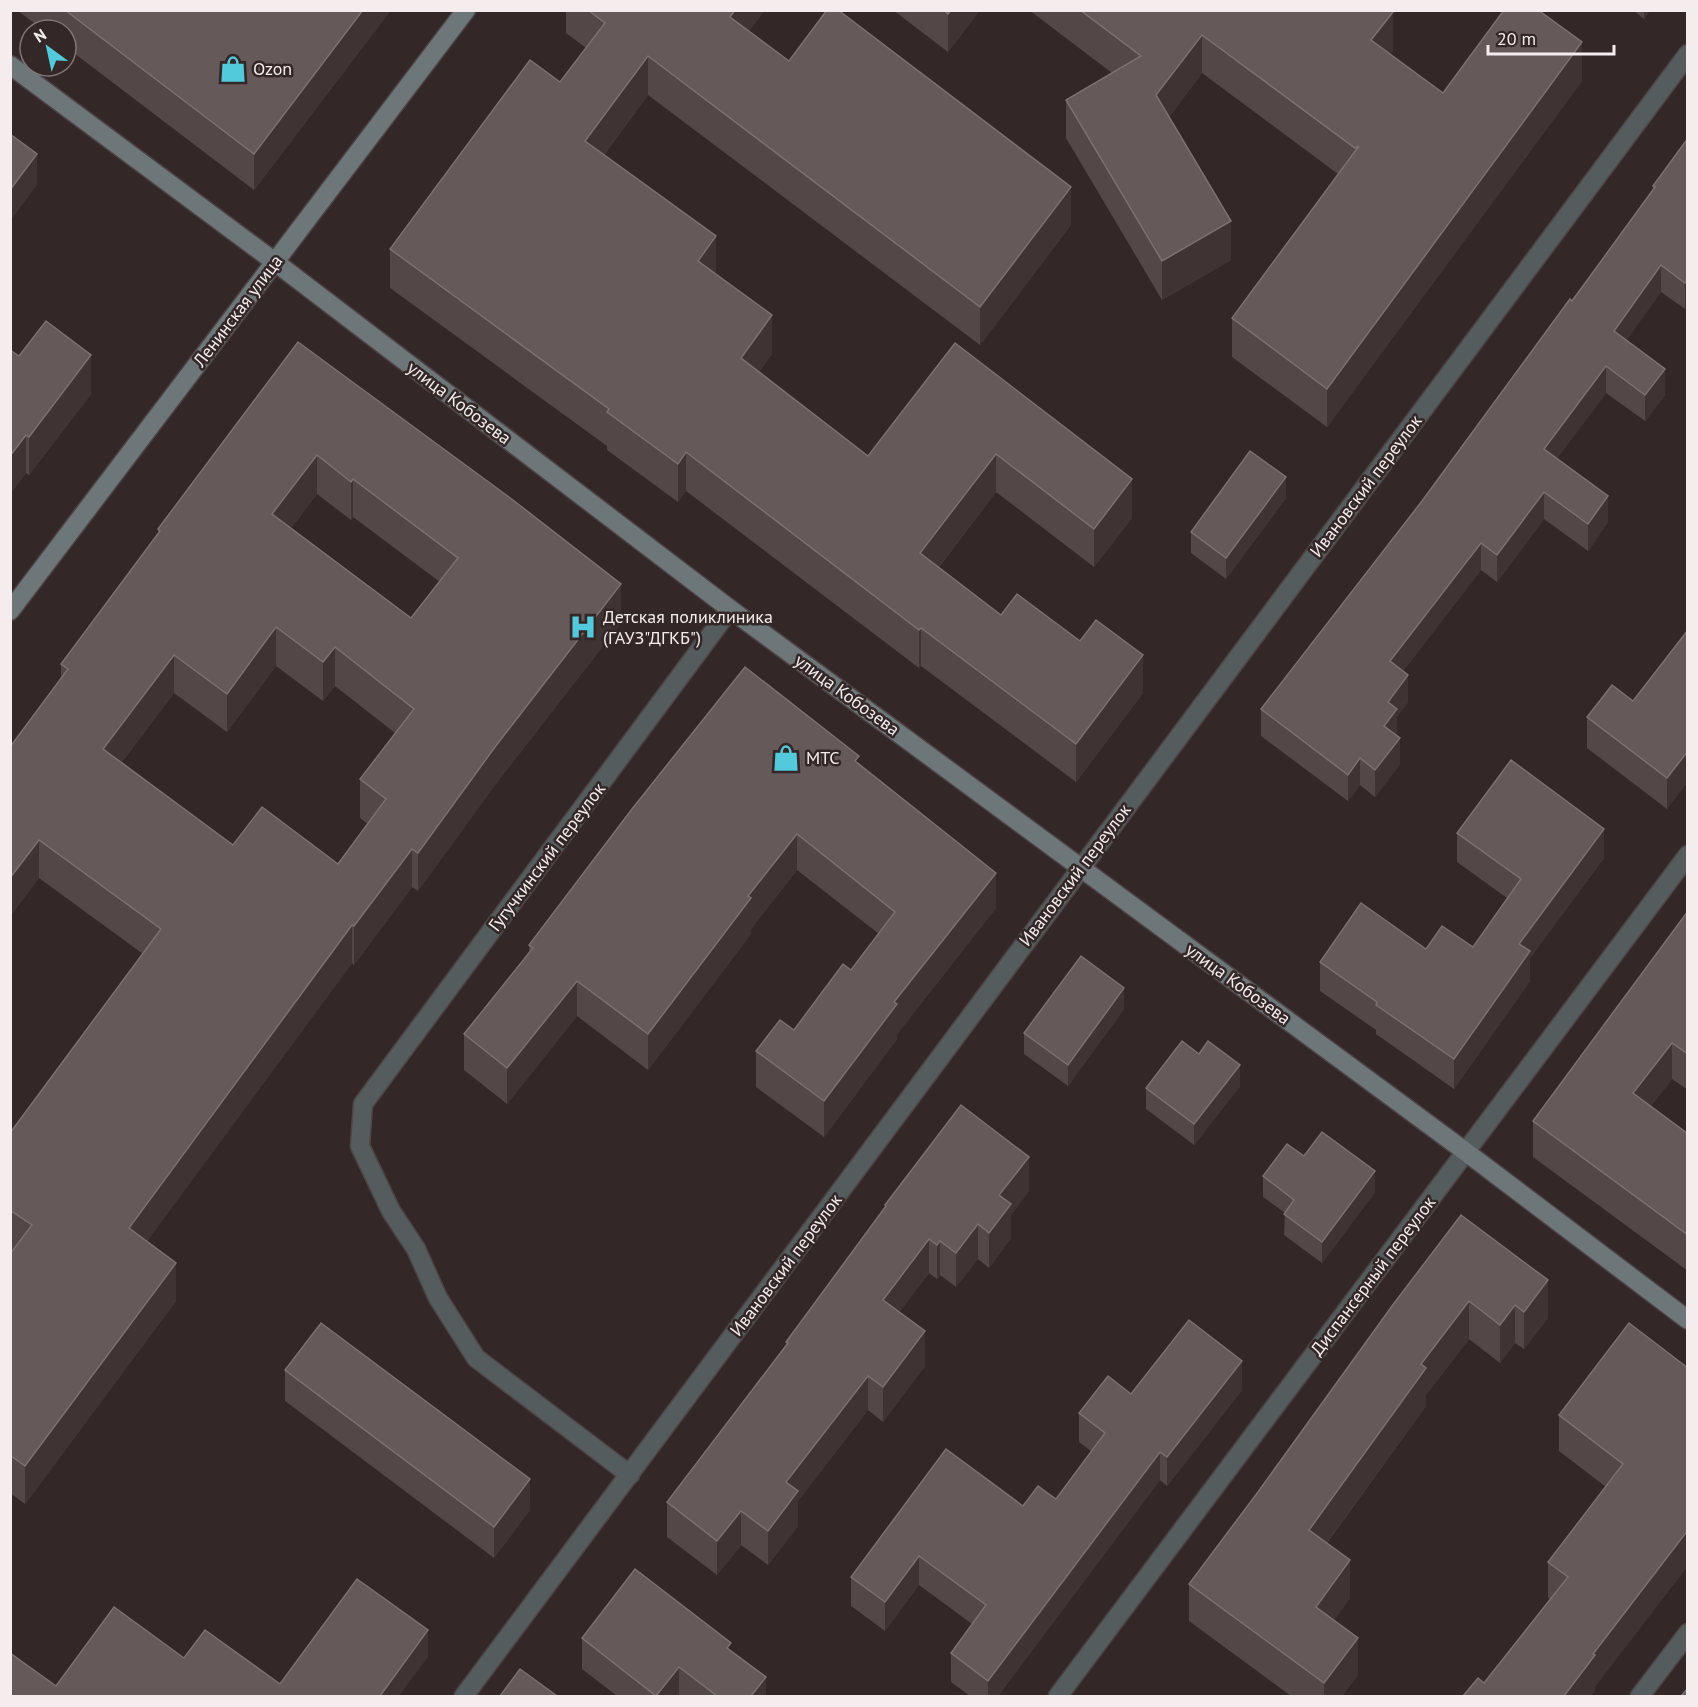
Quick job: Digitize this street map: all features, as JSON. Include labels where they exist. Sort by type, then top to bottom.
[{"type":"main road","name":"Ленинская улица","points":[[10,611],[466,10]]},
{"type":"main road","name":"улица Кобозева","points":[[10,65],[275,262],[730,609],[1466,1152],[1688,1320]]},
{"type":"street","name":"Ивановский переулок","points":[[464,1696],[1688,54]]},
{"type":"street","name":"Гугучкинский переулок","points":[[630,1475],[476,1358],[438,1299],[416,1249],[391,1211],[360,1146],[363,1104],[730,609]]},
{"type":"street","name":"Диспансерный переулок","points":[[1058,1696],[1688,855]]},
{"type":"street","points":[[1640,1696],[1688,1633]]},
{"type":"building","points":[[65,10],[363,10],[254,154]]},
{"type":"building","points":[[588,10],[735,10],[730,17],[789,61],[827,10],[838,10],[1071,187],[980,307],[648,56],[585,141],[716,236],[698,261],[772,315],[741,358],[868,456],[955,343],[1132,479],[1094,529],[996,454],[920,553],[1001,615],[1017,594],[1080,641],[1096,620],[1143,655],[1076,744],[921,628],[919,630],[686,452],[678,464],[607,412],[609,409],[390,249],[530,60],[560,82],[605,23]]},
{"type":"building","points":[[1080,10],[1391,10],[1393,12],[1371,40],[1443,93],[1504,10],[1538,10],[1582,42],[1327,389],[1232,318],[1359,146],[1355,148],[1202,35],[1156,95],[1231,221],[1162,261],[1066,100],[1141,56]]},
{"type":"building","points":[[10,134],[37,154],[10,190]]},
{"type":"building","points":[[1688,138],[1688,279],[1685,283],[1661,265],[1614,331],[1665,369],[1645,395],[1606,366],[1544,449],[1608,496],[1588,524],[1544,492],[1497,555],[1481,543],[1390,661],[1408,675],[1388,702],[1397,709],[1384,726],[1400,738],[1375,770],[1360,758],[1348,775],[1261,709],[1422,501],[1570,299],[1572,301]]},
{"type":"building","points":[[46,321],[91,355],[29,437],[26,435],[10,456],[10,350],[19,356]]},
{"type":"building","points":[[298,342],[509,497],[621,584],[495,747],[418,853],[412,849],[354,926],[352,925],[129,1228],[176,1263],[25,1466],[10,1455],[10,1254],[32,1225],[10,1210],[10,1133],[161,929],[39,840],[10,878],[10,747],[68,669],[61,664],[160,531],[158,529]],"holes":[[[317,455],[351,482],[353,479],[458,558],[411,618],[272,514]],[[276,627],[323,662],[335,647],[414,709],[360,779],[386,799],[338,864],[262,807],[233,845],[103,749],[174,655],[227,694]]]},
{"type":"building","points":[[1250,451],[1286,477],[1226,558],[1191,532]]},
{"type":"building","points":[[1688,630],[1688,751],[1667,778],[1587,717],[1612,685],[1633,701]]},
{"type":"building","points":[[745,667],[859,756],[855,761],[996,873],[894,1002],[897,1004],[824,1101],[756,1051],[780,1020],[794,1030],[843,964],[851,970],[895,912],[797,834],[748,896],[751,898],[648,1034],[577,981],[507,1068],[464,1034],[533,948],[529,945],[632,809]]},
{"type":"building","points":[[1511,760],[1604,829],[1519,944],[1530,951],[1454,1059],[1376,1005],[1377,1002],[1320,962],[1361,903],[1426,949],[1442,926],[1473,947],[1521,879],[1457,833]]},
{"type":"building","points":[[1688,911],[1688,1054],[1672,1043],[1633,1093],[1688,1134],[1688,1235],[1533,1121]]},
{"type":"building","points":[[1081,956],[1124,988],[1068,1065],[1024,1033]]},
{"type":"building","points":[[1182,1041],[1199,1054],[1208,1041],[1240,1065],[1194,1124],[1146,1088]]},
{"type":"building","points":[[961,1105],[1029,1157],[999,1195],[1011,1204],[989,1233],[978,1224],[956,1253],[940,1241],[937,1245],[929,1239],[883,1300],[925,1331],[883,1387],[868,1376],[786,1482],[798,1491],[768,1531],[741,1511],[717,1541],[667,1502],[788,1343],[786,1342],[885,1205]]},
{"type":"building","points":[[1322,1132],[1375,1171],[1322,1242],[1284,1214],[1294,1200],[1263,1176],[1287,1144],[1304,1156]]},
{"type":"building","points":[[1461,1215],[1548,1280],[1524,1312],[1515,1305],[1500,1325],[1469,1301],[1421,1364],[1426,1368],[1309,1530],[1350,1560],[1316,1607],[1358,1638],[1324,1683],[1189,1584]]},
{"type":"building","points":[[1189,1320],[1242,1361],[1167,1457],[1160,1452],[988,1681],[951,1653],[986,1605],[919,1556],[885,1602],[851,1577],[946,1449],[1023,1506],[1038,1486],[1056,1499],[1105,1433],[1079,1413],[1108,1376],[1131,1394]]},
{"type":"building","points":[[321,1323],[530,1479],[494,1527],[285,1370]]},
{"type":"building","points":[[1629,1323],[1688,1368],[1688,1530],[1593,1654],[1595,1655],[1564,1696],[1463,1696],[1478,1678],[1484,1683],[1568,1577],[1548,1562],[1623,1464],[1559,1415]]},
{"type":"building","points":[[635,1569],[731,1643],[727,1648],[766,1677],[751,1696],[717,1696],[679,1667],[656,1696],[582,1638]]},
{"type":"building","points":[[357,1579],[428,1630],[380,1696],[10,1696],[10,1653],[56,1686],[114,1607],[184,1658],[205,1630],[280,1684]]},
{"type":"building","points":[[520,1669],[557,1696],[500,1696]]},
{"type":"building","points":[[1688,1688],[1688,1696],[1681,1696]]},
{"type":"place","name":"Ozon","points":[[233,69]]},
{"type":"place","name":"Детская поликлиника (ГАУЗ\"ДГКБ\")","points":[[583,627]]},
{"type":"place","name":"МТС","points":[[786,758]]}]
